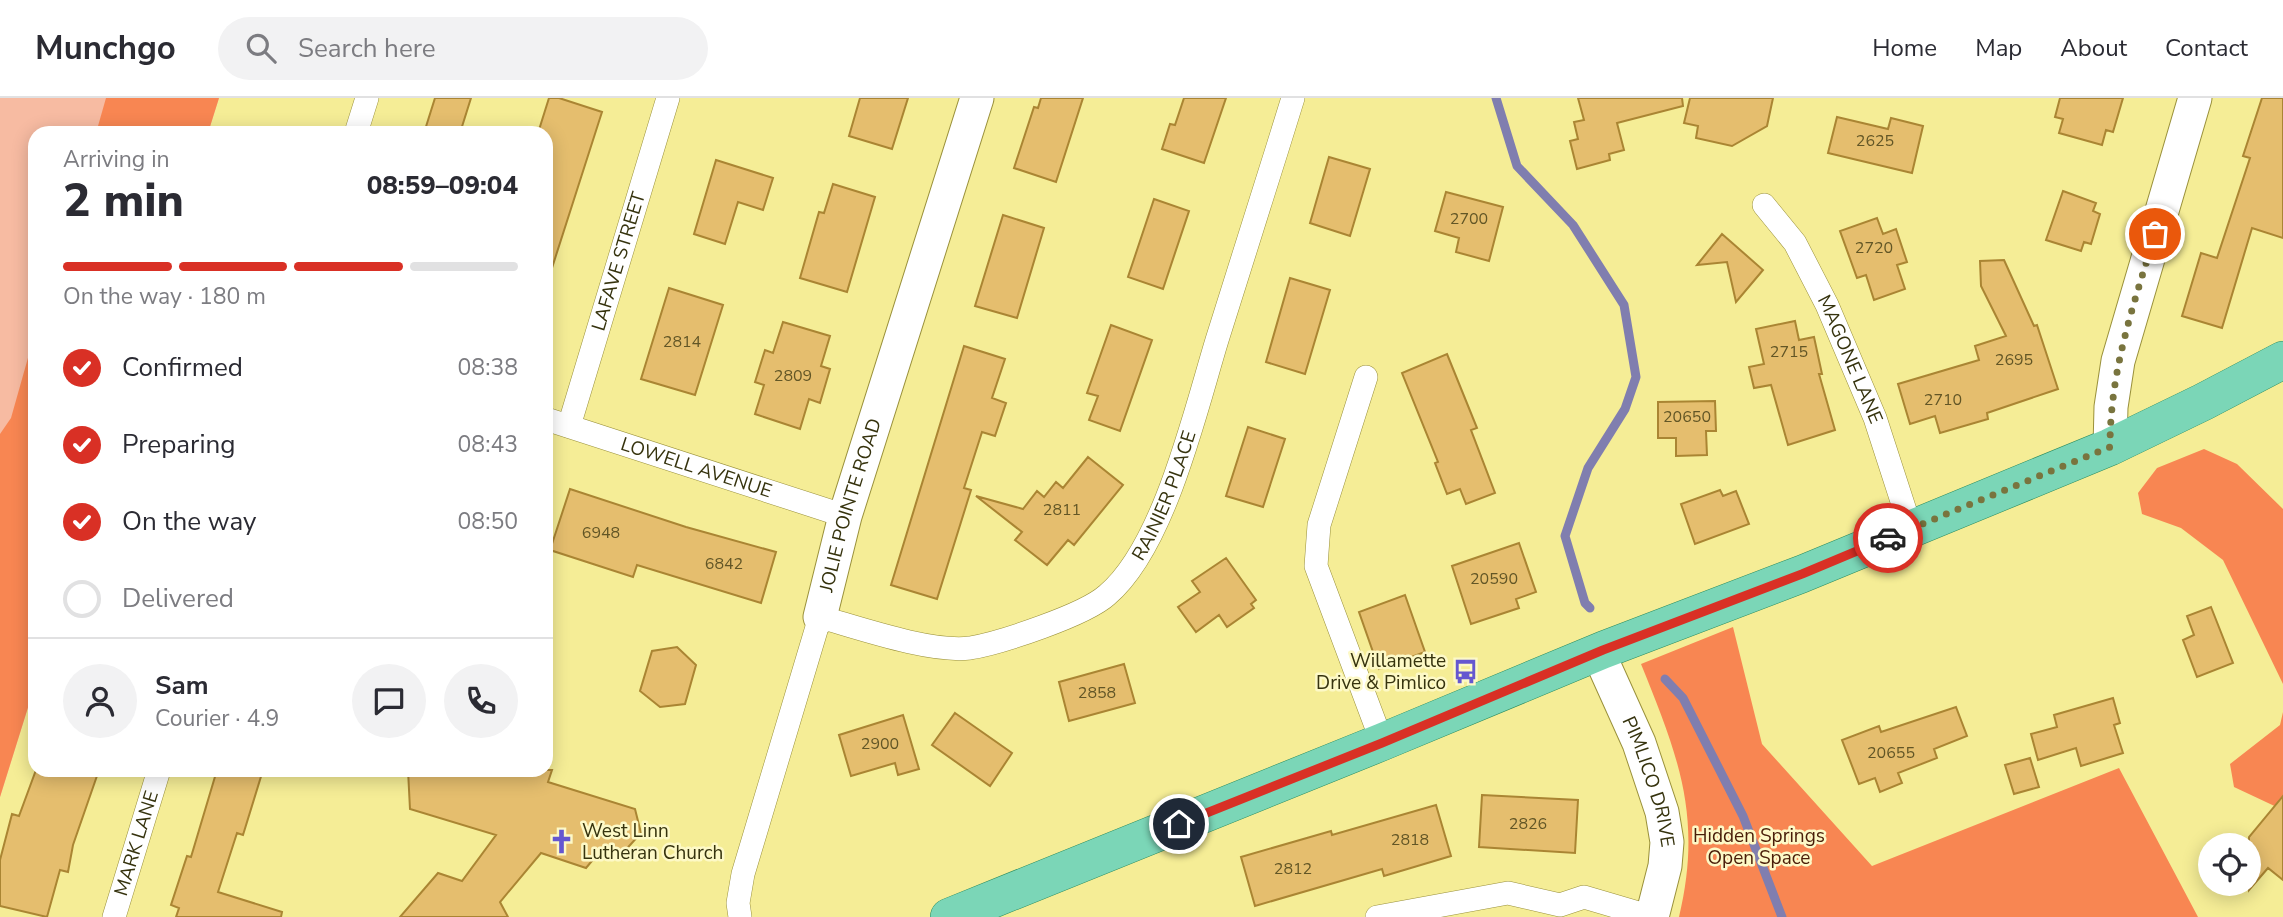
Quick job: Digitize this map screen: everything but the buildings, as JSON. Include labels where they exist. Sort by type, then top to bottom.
[{"type":"main road","points":[[949,917],[1382,743],[1598,652],[1802,574],[2110,447],[2283,359]]},
{"type":"street","points":[[358,126],[367,98]]},
{"type":"street","name":"LAFAVE STREET","points":[[569,426],[668,98]]},
{"type":"street","name":"JOLIE POINTE ROAD","points":[[740,917],[738,903],[743,874],[820,617],[845,516],[977,98]]},
{"type":"street","name":"RAINIER PLACE","points":[[820,617],[919,644],[968,648],[1009,638],[1070,616],[1107,596],[1133,566],[1150,538],[1179,464],[1293,98]]},
{"type":"street","points":[[2110,447],[2110,407],[2118,361],[2195,98]]},
{"type":"street","name":"MAGONE LANE","points":[[1764,205],[1795,243],[1827,304],[1875,418],[1911,528]]},
{"type":"street","points":[[1366,377],[1319,525],[1316,566],[1382,743]]},
{"type":"street","name":"LOWELL AVENUE","points":[[553,421],[845,516]]},
{"type":"street","name":"PIMLICO DRIVE","points":[[1598,652],[1639,743],[1662,813],[1667,842],[1663,876],[1652,917]]},
{"type":"street","name":"MARK LANE","points":[[114,917],[157,777]]},
{"type":"street","points":[[1377,917],[1508,893],[1560,905],[1584,897],[1652,917]]},
{"type":"shaded area","points":[[0,98],[219,98],[210,126],[28,126],[28,707],[0,797]]},
{"type":"green space","points":[[106,98],[219,98],[210,126],[98,126]]},
{"type":"green space","points":[[28,358],[28,707],[0,797],[0,434],[11,418]]},
{"type":"green space","points":[[2204,449],[2237,464],[2283,509],[2283,684],[2223,560],[2181,528],[2142,514],[2138,493],[2157,468]]},
{"type":"green space","name":"Hidden Springs Open Space","points":[[1733,627],[1762,744],[1872,866],[2119,768],[2198,917],[1679,917],[1686,881],[1688,848],[1683,787],[1666,728],[1641,664]]},
{"type":"green space","points":[[2283,712],[2283,810],[2234,787],[2230,764],[2280,725]]},
{"type":"waterway","points":[[1496,98],[1517,166],[1573,225],[1624,305],[1636,377],[1625,409],[1588,468],[1565,536],[1585,603],[1590,608]]},
{"type":"waterway","points":[[1665,679],[1683,698],[1743,816],[1782,917]]},
{"type":"way so far","points":[[1888,538],[2110,447],[2110,407],[2114,379],[2155,234]]},
{"type":"place","name":"Willamette Drive & Pimlico","points":[[1466,672]]},
{"type":"place","name":"West Linn Lutheran Church","points":[[562,842]]},
{"type":"route","points":[[1179,824],[1382,743],[1603,650],[1888,538]]}]
